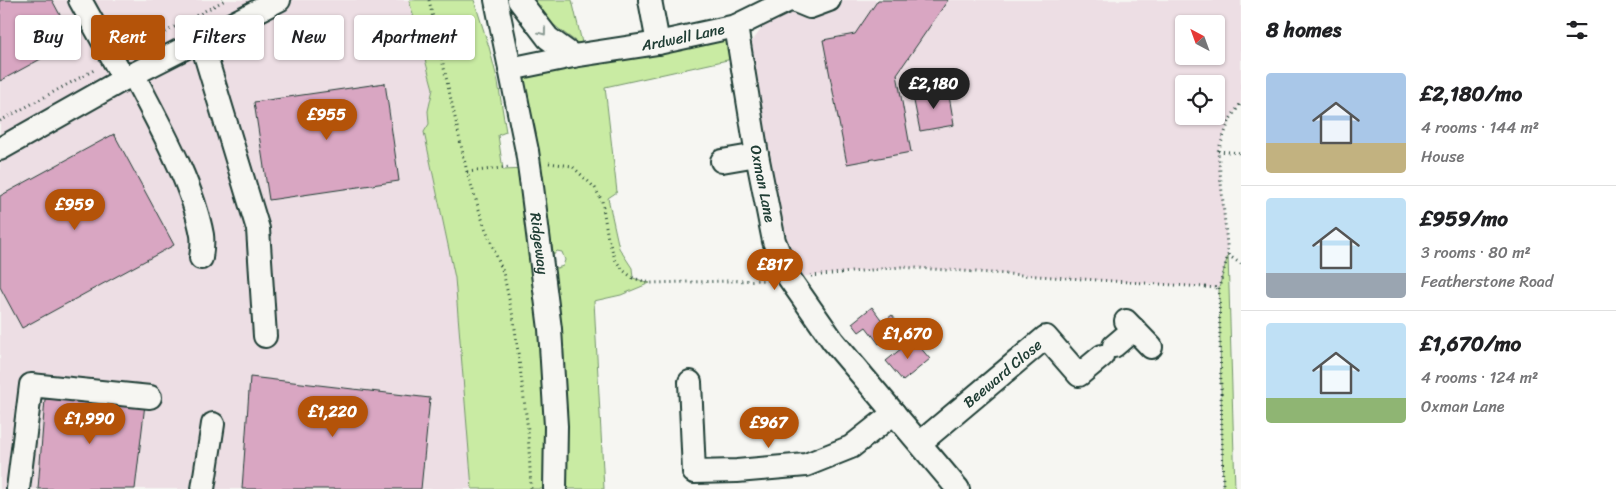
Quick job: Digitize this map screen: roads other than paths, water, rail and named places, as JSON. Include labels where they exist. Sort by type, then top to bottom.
[{"type":"street","points":[[80,0],[171,148],[190,193],[202,236],[201,258]]},
{"type":"street","points":[[251,15],[279,0]]},
{"type":"street","points":[[482,0],[510,69]]},
{"type":"street","name":"Ridgeway","points":[[496,0],[528,165],[550,329],[556,426],[555,489]]},
{"type":"street","points":[[519,0],[548,38],[573,56]]},
{"type":"street","points":[[650,0],[658,43]]},
{"type":"street","points":[[791,0],[810,7],[829,0]]},
{"type":"street","name":"Ardwell Lane","points":[[510,69],[573,56],[658,43],[736,26],[791,0]]},
{"type":"street","name":"Oxman Lane","points":[[736,26],[756,155],[774,241],[789,278],[833,341],[958,489]]},
{"type":"street","points":[[0,149],[129,77],[175,54]]},
{"type":"street","points":[[208,60],[258,229],[265,336]]},
{"type":"street","points":[[722,161],[756,155]]},
{"type":"street","name":"Beeward Close","points":[[920,443],[1046,337],[1080,375],[1108,351],[1130,325],[1151,347]]},
{"type":"street","points":[[690,382],[694,472],[737,471],[806,465],[851,447],[894,413]]},
{"type":"street","points":[[18,489],[31,385],[150,397]]},
{"type":"street","points":[[203,489],[213,424]]}]
